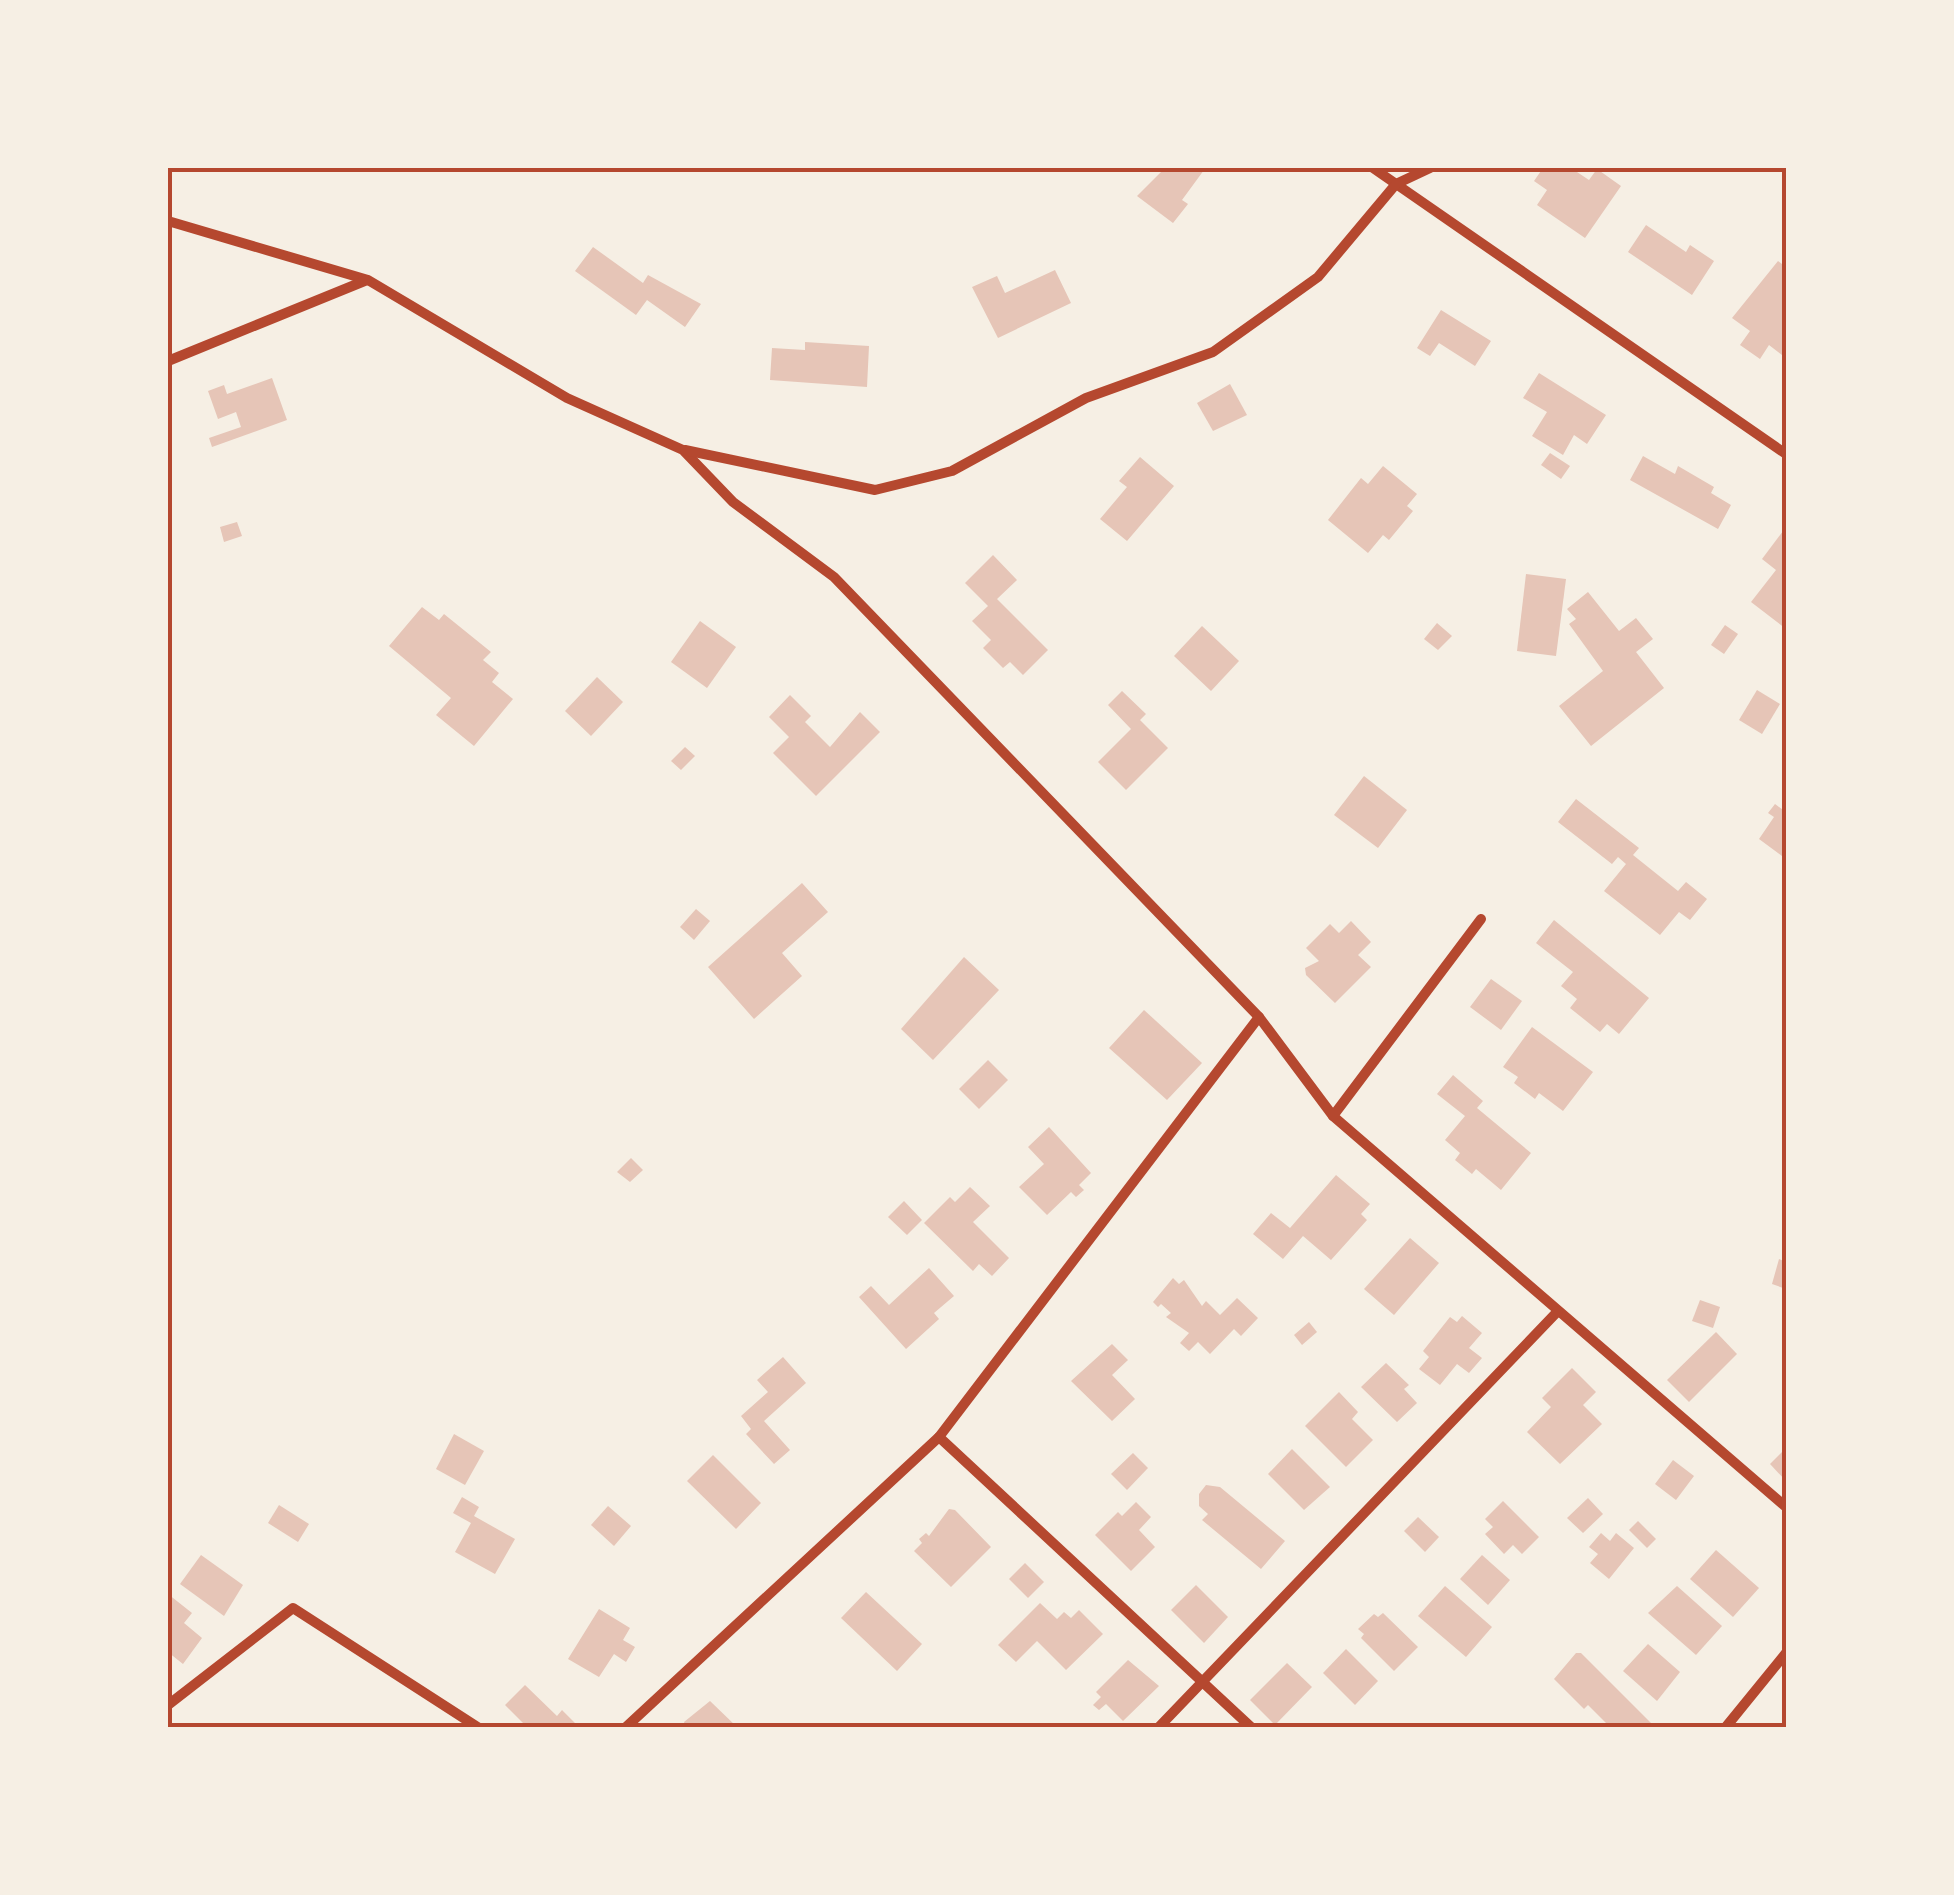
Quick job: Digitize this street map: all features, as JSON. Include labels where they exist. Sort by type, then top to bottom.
[{"type":"street","points":[[1372,168],[1786,454]]},
{"type":"street","points":[[168,220],[368,280],[566,398],[683,450],[876,490],[952,471],[1086,398],[1213,352],[1318,276],[1396,184],[1430,168]]},
{"type":"street","points":[[168,360],[368,280]]},
{"type":"street","points":[[683,450],[733,502],[834,576],[1258,1017],[1333,1116],[1786,1507]]},
{"type":"street","points":[[1333,1116],[1481,919]]},
{"type":"street","points":[[625,1728],[939,1438],[1258,1017]]},
{"type":"street","points":[[1158,1728],[1558,1310]]},
{"type":"street","points":[[939,1438],[1252,1728]]},
{"type":"street","points":[[168,1705],[294,1608],[478,1728]]},
{"type":"street","points":[[1724,1728],[1786,1654]]},
{"type":"building","points":[[1165,168],[1204,170],[1182,200],[1188,204],[1173,223],[1137,196]]},
{"type":"building","points":[[1543,168],[1571,168],[1589,180],[1597,169],[1621,186],[1585,238],[1537,205],[1547,190],[1534,181]]},
{"type":"building","points":[[1646,225],[1686,252],[1690,245],[1714,261],[1692,295],[1628,252]]},
{"type":"building","points":[[593,247],[643,283],[648,275],[701,304],[685,327],[647,300],[636,315],[575,271]]},
{"type":"building","points":[[1778,261],[1786,267],[1786,358],[1769,345],[1760,359],[1740,345],[1750,331],[1732,318]]},
{"type":"building","points":[[1055,270],[1071,303],[998,338],[972,287],[997,276],[1005,293]]},
{"type":"building","points":[[1441,310],[1491,341],[1475,366],[1439,343],[1430,356],[1417,348]]},
{"type":"building","points":[[805,342],[869,346],[867,387],[770,380],[772,348],[805,350]]},
{"type":"building","points":[[1539,373],[1606,415],[1587,444],[1574,435],[1563,455],[1532,436],[1547,412],[1523,398]]},
{"type":"building","points":[[272,378],[287,420],[212,447],[209,438],[241,427],[236,412],[218,419],[208,391],[224,385],[227,394]]},
{"type":"building","points":[[1230,384],[1247,415],[1213,431],[1197,403]]},
{"type":"building","points":[[1550,453],[1570,466],[1561,479],[1541,465]]},
{"type":"building","points":[[1643,456],[1675,474],[1678,466],[1714,487],[1711,493],[1731,505],[1718,529],[1630,480]]},
{"type":"building","points":[[1140,457],[1174,486],[1127,541],[1100,519],[1127,487],[1119,481]]},
{"type":"building","points":[[1383,466],[1417,494],[1407,506],[1413,511],[1389,540],[1383,535],[1368,553],[1328,520],[1361,478],[1368,484]]},
{"type":"building","points":[[237,522],[242,536],[224,542],[220,527]]},
{"type":"building","points":[[1786,527],[1786,629],[1751,602],[1776,570],[1762,559]]},
{"type":"building","points":[[993,555],[1017,580],[997,599],[1048,650],[1023,675],[1010,662],[1003,668],[983,648],[991,640],[972,621],[988,606],[965,583]]},
{"type":"building","points":[[1526,574],[1566,579],[1556,656],[1517,651]]},
{"type":"building","points":[[1588,592],[1619,631],[1636,618],[1653,639],[1636,652],[1664,688],[1591,746],[1559,706],[1603,671],[1569,624],[1576,619],[1567,609]]},
{"type":"building","points":[[422,607],[439,620],[444,614],[491,652],[483,660],[499,673],[492,682],[513,699],[474,746],[436,715],[451,698],[389,646]]},
{"type":"building","points":[[700,621],[736,647],[707,688],[671,662]]},
{"type":"building","points":[[1437,623],[1452,636],[1438,650],[1424,639]]},
{"type":"building","points":[[1725,625],[1738,634],[1724,654],[1711,645]]},
{"type":"building","points":[[1202,626],[1239,661],[1211,691],[1174,656]]},
{"type":"building","points":[[597,677],[623,702],[591,736],[565,711]]},
{"type":"building","points":[[1757,690],[1780,704],[1762,734],[1739,720]]},
{"type":"building","points":[[1122,691],[1146,714],[1140,720],[1168,748],[1126,790],[1098,762],[1131,729],[1108,705]]},
{"type":"building","points":[[790,695],[811,716],[805,722],[830,747],[860,712],[880,732],[816,796],[773,753],[789,737],[769,717]]},
{"type":"building","points":[[685,747],[695,756],[681,770],[671,761]]},
{"type":"building","points":[[1364,776],[1407,810],[1378,848],[1334,815]]},
{"type":"building","points":[[1576,799],[1639,848],[1633,855],[1678,891],[1686,882],[1707,899],[1690,920],[1679,912],[1660,935],[1604,891],[1626,864],[1618,857],[1612,864],[1558,822]]},
{"type":"building","points":[[1775,804],[1786,812],[1786,859],[1759,839],[1774,817],[1768,813]]},
{"type":"building","points":[[802,883],[828,912],[782,953],[802,976],[754,1019],[708,967]]},
{"type":"building","points":[[696,909],[710,921],[694,940],[680,927]]},
{"type":"building","points":[[1554,920],[1649,998],[1619,1034],[1607,1024],[1600,1032],[1570,1008],[1577,999],[1561,986],[1573,972],[1536,943]]},
{"type":"building","points":[[1351,921],[1371,942],[1358,955],[1371,967],[1335,1003],[1306,975],[1305,968],[1319,961],[1306,948],[1330,924],[1339,933]]},
{"type":"building","points":[[964,957],[999,990],[933,1060],[901,1029]]},
{"type":"building","points":[[1491,979],[1522,1001],[1501,1030],[1470,1007]]},
{"type":"building","points":[[1144,1010],[1202,1063],[1167,1100],[1109,1048]]},
{"type":"building","points":[[1532,1027],[1593,1072],[1563,1111],[1539,1093],[1535,1099],[1514,1083],[1518,1077],[1503,1067]]},
{"type":"building","points":[[988,1060],[1008,1080],[979,1109],[959,1089]]},
{"type":"building","points":[[1453,1075],[1483,1101],[1477,1108],[1531,1153],[1501,1190],[1476,1169],[1472,1174],[1455,1160],[1460,1153],[1445,1140],[1465,1116],[1437,1094]]},
{"type":"building","points":[[1049,1127],[1091,1173],[1079,1185],[1084,1190],[1076,1197],[1071,1192],[1047,1215],[1019,1187],[1044,1164],[1028,1147]]},
{"type":"building","points":[[631,1158],[643,1170],[630,1182],[617,1172]]},
{"type":"building","points":[[1336,1175],[1370,1204],[1361,1214],[1367,1220],[1331,1260],[1303,1236],[1283,1259],[1253,1234],[1271,1213],[1290,1228]]},
{"type":"building","points":[[970,1187],[990,1206],[973,1222],[1009,1258],[992,1276],[979,1264],[973,1271],[924,1223],[950,1197],[955,1202]]},
{"type":"building","points":[[904,1201],[922,1220],[907,1235],[888,1217]]},
{"type":"building","points":[[1410,1238],[1439,1263],[1394,1315],[1364,1289]]},
{"type":"building","points":[[1779,1259],[1786,1262],[1786,1289],[1772,1284]]},
{"type":"building","points":[[929,1268],[954,1296],[934,1313],[939,1319],[906,1349],[859,1297],[871,1286],[889,1305]]},
{"type":"building","points":[[1173,1278],[1179,1284],[1184,1280],[1202,1306],[1206,1301],[1220,1315],[1237,1298],[1258,1318],[1241,1336],[1234,1329],[1210,1354],[1198,1342],[1189,1351],[1180,1343],[1189,1333],[1166,1317],[1171,1313],[1161,1304],[1158,1307],[1153,1302]]},
{"type":"building","points":[[1700,1300],[1720,1307],[1713,1328],[1692,1321]]},
{"type":"building","points":[[1462,1316],[1482,1333],[1469,1348],[1482,1358],[1469,1373],[1457,1364],[1440,1385],[1419,1369],[1429,1357],[1423,1351],[1450,1317],[1457,1322]]},
{"type":"building","points":[[1309,1322],[1317,1332],[1302,1345],[1294,1335]]},
{"type":"building","points":[[1716,1332],[1737,1354],[1689,1402],[1667,1380]]},
{"type":"building","points":[[1112,1344],[1128,1360],[1112,1375],[1135,1399],[1112,1421],[1071,1381]]},
{"type":"building","points":[[783,1357],[806,1383],[764,1421],[790,1450],[774,1464],[746,1434],[751,1429],[741,1416],[768,1392],[757,1380]]},
{"type":"building","points":[[1386,1363],[1409,1385],[1404,1389],[1417,1403],[1397,1422],[1361,1387]]},
{"type":"building","points":[[1572,1368],[1596,1392],[1583,1405],[1602,1424],[1560,1464],[1527,1432],[1551,1407],[1542,1398]]},
{"type":"building","points":[[1339,1392],[1358,1412],[1352,1419],[1373,1440],[1346,1467],[1305,1426]]},
{"type":"building","points":[[454,1434],[484,1451],[465,1485],[436,1469]]},
{"type":"building","points":[[1786,1448],[1786,1481],[1770,1464]]},
{"type":"building","points":[[1292,1449],[1330,1487],[1304,1510],[1268,1474]]},
{"type":"building","points":[[1133,1453],[1148,1468],[1127,1490],[1111,1474]]},
{"type":"building","points":[[713,1455],[761,1503],[736,1529],[687,1481]]},
{"type":"building","points":[[1673,1460],[1694,1476],[1676,1500],[1655,1484]]},
{"type":"building","points":[[1206,1485],[1220,1487],[1285,1541],[1261,1569],[1202,1520],[1208,1514],[1199,1506],[1199,1494]]},
{"type":"building","points":[[462,1497],[479,1507],[474,1516],[515,1539],[495,1574],[455,1552],[471,1523],[453,1513]]},
{"type":"building","points":[[1588,1498],[1603,1514],[1583,1533],[1567,1518]]},
{"type":"building","points":[[1503,1501],[1539,1537],[1522,1554],[1513,1545],[1504,1554],[1485,1534],[1493,1527],[1485,1519]]},
{"type":"building","points":[[1136,1502],[1151,1517],[1139,1530],[1155,1547],[1131,1571],[1095,1535],[1118,1512],[1122,1516]]},
{"type":"building","points":[[279,1505],[309,1524],[298,1542],[268,1523]]},
{"type":"building","points":[[608,1506],[631,1526],[614,1546],[591,1525]]},
{"type":"building","points":[[949,1509],[955,1510],[991,1547],[951,1587],[914,1551],[922,1543],[919,1539],[926,1533],[929,1536]]},
{"type":"building","points":[[1418,1517],[1439,1537],[1425,1552],[1404,1531]]},
{"type":"building","points":[[1638,1521],[1656,1539],[1647,1548],[1629,1530]]},
{"type":"building","points":[[1601,1533],[1610,1541],[1616,1533],[1634,1548],[1609,1579],[1590,1563],[1598,1554],[1589,1547]]},
{"type":"building","points":[[1716,1550],[1759,1588],[1733,1617],[1690,1579]]},
{"type":"building","points":[[201,1555],[243,1585],[224,1616],[180,1584]]},
{"type":"building","points":[[1482,1555],[1510,1580],[1488,1605],[1460,1579]]},
{"type":"building","points":[[1025,1563],[1044,1582],[1028,1598],[1009,1579]]},
{"type":"building","points":[[1196,1585],[1228,1617],[1204,1643],[1171,1610]]},
{"type":"building","points":[[1445,1586],[1492,1627],[1466,1657],[1418,1616]]},
{"type":"building","points":[[1677,1586],[1722,1626],[1696,1655],[1648,1613]]},
{"type":"building","points":[[866,1592],[922,1644],[897,1671],[841,1618]]},
{"type":"building","points":[[168,1594],[192,1613],[184,1623],[202,1638],[183,1664],[168,1652]]},
{"type":"building","points":[[1040,1603],[1057,1619],[1064,1612],[1071,1618],[1079,1610],[1103,1634],[1066,1670],[1037,1641],[1016,1662],[998,1645]]},
{"type":"building","points":[[599,1609],[630,1628],[623,1640],[635,1647],[626,1662],[614,1654],[599,1677],[568,1659]]},
{"type":"building","points":[[1383,1613],[1418,1647],[1394,1671],[1361,1638],[1364,1634],[1358,1629],[1374,1614],[1378,1617]]},
{"type":"building","points":[[1648,1644],[1680,1672],[1657,1701],[1623,1671]]},
{"type":"building","points":[[1346,1649],[1378,1681],[1355,1705],[1323,1673]]},
{"type":"building","points":[[1576,1653],[1581,1653],[1656,1728],[1611,1728],[1588,1705],[1584,1709],[1554,1679]]},
{"type":"building","points":[[1128,1660],[1159,1686],[1123,1721],[1106,1704],[1099,1710],[1093,1705],[1101,1697],[1096,1692]]},
{"type":"building","points":[[1287,1663],[1312,1687],[1275,1725],[1250,1700]]},
{"type":"building","points":[[525,1685],[557,1716],[562,1710],[575,1723],[570,1728],[528,1728],[505,1705]]},
{"type":"building","points":[[710,1701],[738,1728],[686,1728],[684,1722]]}]
